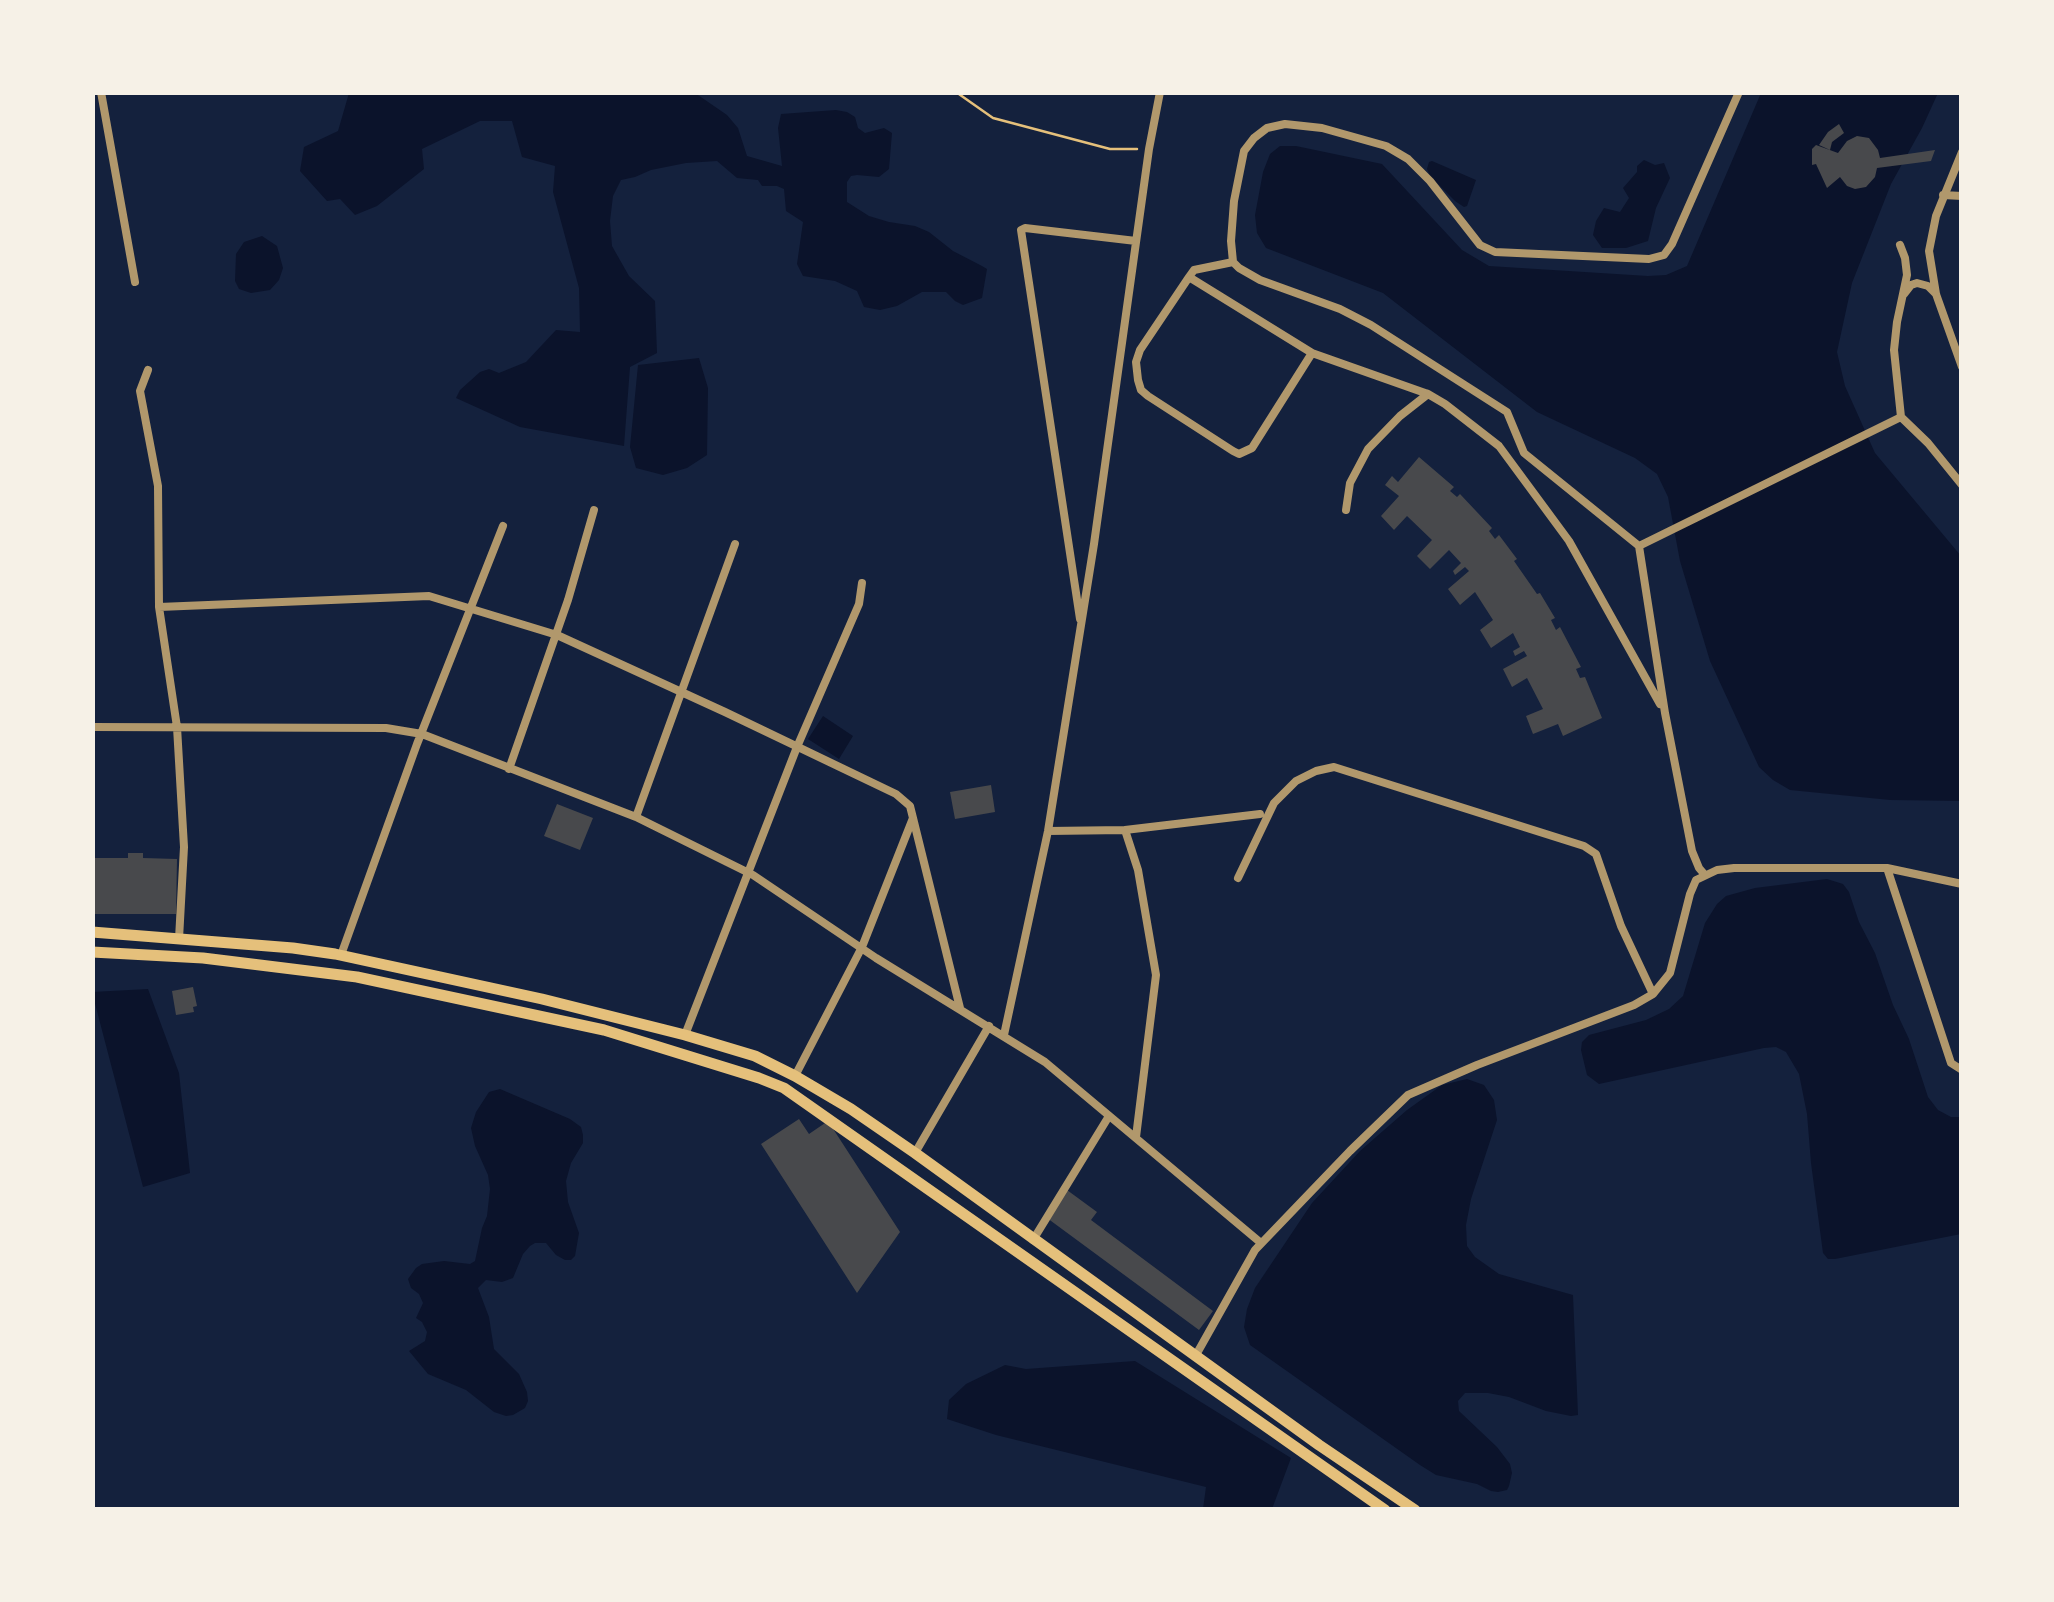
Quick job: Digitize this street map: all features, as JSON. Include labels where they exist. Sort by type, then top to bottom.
[{"type":"main road","points":[[92,932],[341,955],[542,999],[755,1056],[851,1109],[915,1153],[1414,1510]]},
{"type":"main road","points":[[92,952],[203,958],[357,976],[604,1030],[784,1088],[1385,1510]]},
{"type":"street","points":[[100,92],[135,282]]},
{"type":"street","points":[[1004,1035],[1048,832],[1160,92]]},
{"type":"street","points":[[1524,453],[1507,412],[1421,355],[1340,309],[1260,280],[1233,262],[1230,241],[1244,151],[1267,128],[1284,124],[1322,128],[1386,146],[1408,159],[1480,245],[1495,252],[1649,258],[1664,255],[1672,244],[1739,92]]},
{"type":"street","points":[[1962,152],[1944,195],[1929,251],[1936,294],[1962,366]]},
{"type":"street","points":[[1944,195],[1962,196]]},
{"type":"street","points":[[1081,627],[1021,230],[1136,242]]},
{"type":"street","points":[[1900,245],[1906,275],[1894,350],[1901,417],[1962,485]]},
{"type":"street","points":[[1233,262],[1194,270],[1140,350],[1136,362],[1141,390],[1239,454],[1252,448],[1312,354]]},
{"type":"street","points":[[1189,278],[1312,354],[1428,394],[1499,446],[1569,541],[1665,713]]},
{"type":"street","points":[[1904,295],[1917,283],[1936,294]]},
{"type":"street","points":[[148,370],[140,390],[158,486],[159,608],[177,727],[184,846],[179,939]]},
{"type":"street","points":[[1346,510],[1350,483],[1368,449],[1428,394]]},
{"type":"street","points":[[1638,546],[1901,417]]},
{"type":"street","points":[[1499,446],[1524,453],[1638,546],[1692,851],[1705,875]]},
{"type":"street","points":[[509,769],[557,635],[594,510]]},
{"type":"street","points":[[341,955],[504,526]]},
{"type":"street","points":[[636,818],[736,544]]},
{"type":"street","points":[[684,1035],[797,747],[859,604],[862,584]]},
{"type":"street","points":[[159,608],[429,596],[557,635],[896,794],[910,806],[960,1009]]},
{"type":"street","points":[[92,726],[386,728],[422,734],[636,818],[748,872],[1045,1062],[1261,1243]]},
{"type":"street","points":[[1238,878],[1274,803],[1296,781],[1334,767],[1584,846],[1596,854],[1621,926],[1653,994]]},
{"type":"street","points":[[1048,832],[1126,830],[1260,814]]},
{"type":"street","points":[[795,1076],[862,947],[913,818]]},
{"type":"street","points":[[1126,830],[1138,870],[1156,975],[1136,1137]]},
{"type":"street","points":[[1196,1355],[1255,1250],[1408,1095],[1653,994],[1670,973],[1696,880],[1734,868],[1887,868],[1962,884]]},
{"type":"street","points":[[1887,868],[1951,1063],[1962,1070]]},
{"type":"street","points":[[915,1153],[989,1026]]},
{"type":"street","points":[[1033,1240],[1109,1116]]},
{"type":"path","points":[[956,92],[993,118],[1110,149],[1149,149]]},
{"type":"water","points":[[349,93],[695,93],[727,115],[738,128],[747,156],[782,166],[778,128],[781,114],[847,112],[865,133],[884,128],[892,133],[889,169],[879,177],[851,176],[847,182],[847,202],[869,216],[929,232],[953,251],[987,269],[982,298],[963,305],[946,292],[922,292],[897,306],[880,310],[864,307],[857,291],[835,281],[803,276],[797,264],[803,222],[786,211],[784,189],[737,178],[717,161],[651,170],[621,180],[613,196],[610,221],[612,246],[629,276],[655,301],[657,353],[630,367],[624,446],[520,427],[456,398],[480,372],[489,369],[499,373],[526,362],[556,330],[580,332],[579,288],[553,192],[555,166],[522,157],[512,121],[480,121],[422,149],[424,169],[377,206],[355,215],[340,199],[327,201],[300,171],[304,147],[338,131]]},
{"type":"water","points":[[1761,93],[1938,93],[1891,184],[1852,283],[1837,352],[1845,386],[1875,453],[1961,556],[1961,801],[1890,800],[1790,790],[1773,780],[1759,767],[1710,661],[1680,561],[1668,497],[1657,474],[1635,458],[1537,412],[1383,293],[1266,248],[1257,233],[1255,215],[1270,154],[1280,146],[1296,146],[1382,164],[1462,250],[1489,266],[1666,275],[1687,266]]},
{"type":"water","points":[[1644,160],[1655,165],[1664,163],[1670,178],[1656,208],[1648,241],[1626,248],[1602,248],[1593,235],[1596,221],[1604,208],[1620,212],[1629,198],[1623,188]]},
{"type":"water","points":[[1432,161],[1476,180],[1467,206],[1455,201],[1430,176],[1427,169]]},
{"type":"water","points":[[262,236],[277,246],[283,268],[270,290],[251,293],[239,289],[235,281],[236,254],[244,242]]},
{"type":"water","points":[[699,358],[708,388],[707,455],[687,468],[663,475],[636,468],[630,447],[638,365]]},
{"type":"water","points":[[823,716],[853,736],[839,759],[808,739]]},
{"type":"water","points":[[1827,879],[1843,884],[1849,892],[1909,1039],[1928,1097],[1938,1110],[1951,1117],[1962,1117],[1961,1234],[1835,1259],[1828,1259],[1823,1253],[1807,1114],[1799,1074],[1786,1052],[1776,1047],[1764,1048],[1599,1084],[1587,1075],[1581,1050],[1589,1035],[1646,1020],[1669,1009],[1683,996],[1705,923],[1726,896],[1755,888]]},
{"type":"water","points":[[148,989],[179,1073],[190,1173],[143,1187],[92,992]]},
{"type":"water","points":[[1467,1079],[1484,1085],[1494,1100],[1497,1120],[1471,1199],[1467,1246],[1475,1257],[1499,1274],[1573,1295],[1578,1415],[1546,1411],[1488,1393],[1465,1393],[1458,1401],[1459,1411],[1510,1464],[1509,1486],[1498,1492],[1436,1475],[1420,1465],[1250,1345],[1244,1327],[1255,1288],[1312,1203],[1360,1151],[1407,1110],[1442,1085]]},
{"type":"water","points":[[500,1089],[570,1119],[581,1127],[583,1135],[566,1181],[568,1202],[579,1233],[575,1256],[565,1260],[546,1243],[535,1243],[523,1254],[513,1278],[502,1282],[486,1280],[478,1288],[489,1317],[494,1349],[519,1374],[527,1392],[525,1408],[506,1416],[494,1412],[466,1390],[428,1374],[409,1351],[425,1341],[427,1332],[416,1318],[423,1303],[408,1279],[416,1268],[444,1261],[475,1261],[490,1189],[471,1128],[489,1092]]},
{"type":"water","points":[[1135,1361],[1291,1458],[1272,1509],[1203,1509],[1206,1487],[996,1435],[947,1419],[949,1400],[966,1384],[1005,1365],[1026,1369]]},
{"type":"building","points":[[1839,124],[1844,133],[1832,142],[1830,150],[1819,145],[1828,132]]},
{"type":"building","points":[[1857,136],[1869,138],[1880,158],[1935,150],[1931,161],[1877,168],[1866,187],[1847,186],[1840,177],[1827,188],[1816,164],[1812,165],[1812,149],[1816,145],[1838,153]]},
{"type":"building","points":[[1419,457],[1454,487],[1450,491],[1457,497],[1460,494],[1492,528],[1489,531],[1495,539],[1499,535],[1517,559],[1514,561],[1555,618],[1551,620],[1556,630],[1560,627],[1581,667],[1576,669],[1580,678],[1585,677],[1602,718],[1563,736],[1558,724],[1533,734],[1526,716],[1543,709],[1527,678],[1512,687],[1503,669],[1527,656],[1524,651],[1515,656],[1513,651],[1520,647],[1513,633],[1491,648],[1480,630],[1493,620],[1475,592],[1460,605],[1448,589],[1469,571],[1465,567],[1455,575],[1453,571],[1461,563],[1449,550],[1430,569],[1417,556],[1432,540],[1407,516],[1394,530],[1381,516],[1399,496],[1385,485],[1392,476],[1398,482]]},
{"type":"building","points":[[991,785],[995,812],[955,819],[950,792]]},
{"type":"building","points":[[557,804],[593,818],[580,850],[544,836]]},
{"type":"building","points":[[128,853],[143,853],[143,858],[177,859],[176,914],[92,914],[92,858],[128,858]]},
{"type":"building","points":[[193,987],[197,1006],[193,1007],[194,1012],[176,1015],[172,991]]},
{"type":"building","points":[[799,1119],[809,1134],[828,1121],[900,1232],[857,1293],[761,1144]]},
{"type":"building","points":[[1067,1190],[1097,1212],[1091,1220],[1213,1311],[1199,1330],[1047,1218]]}]
